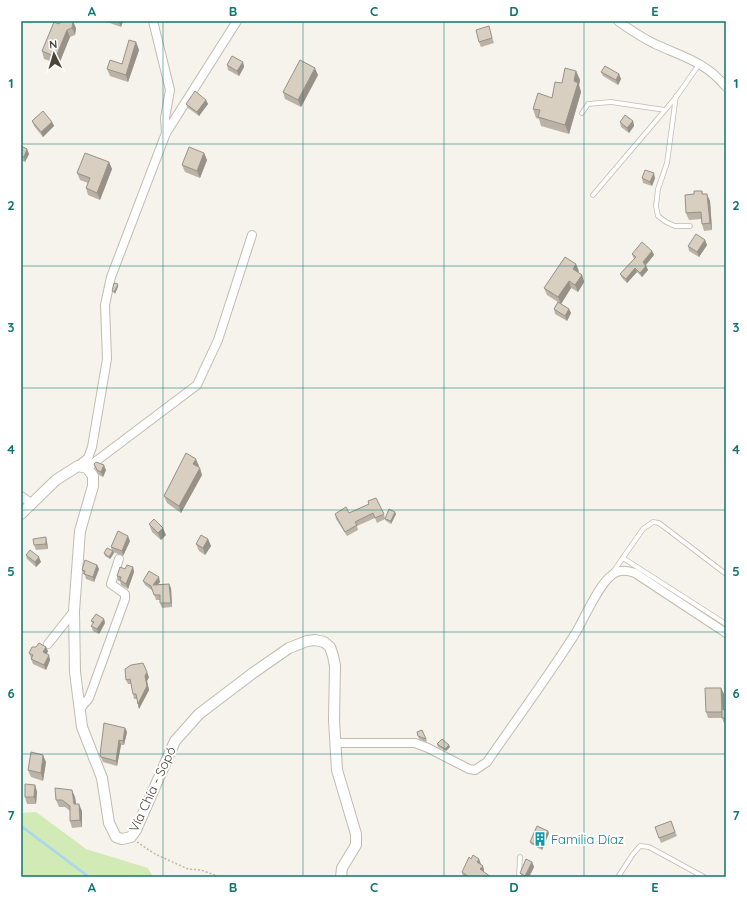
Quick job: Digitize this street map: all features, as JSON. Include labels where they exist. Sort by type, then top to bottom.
[{"type":"street","points":[[153,21],[170,90],[165,118],[166,133]]},
{"type":"street","points":[[83,467],[88,458],[93,440],[107,359],[105,305],[111,277],[166,133],[237,21]]},
{"type":"street","points":[[620,22],[654,43],[700,62],[716,75],[726,87]]},
{"type":"street","points":[[21,514],[56,480],[83,467],[197,385],[218,340],[252,234]]},
{"type":"street","name":"Vía Chía - Sopó","points":[[83,467],[93,476],[93,486],[80,531],[74,611],[74,646],[79,710],[82,727],[102,778],[108,815],[116,837],[122,839],[131,837],[136,830],[175,740],[199,714],[289,648],[307,641],[316,640],[324,642],[330,647],[333,656],[335,675],[335,743],[337,770],[341,790],[356,834],[356,845],[342,868],[341,877]]},
{"type":"street","points":[[21,496],[31,503]]},
{"type":"street","points":[[79,710],[89,698],[124,599],[125,594],[111,584],[119,559]]},
{"type":"street","points":[[335,743],[415,743],[469,769],[475,770],[482,767],[487,762],[575,634],[605,582],[618,571],[627,570],[635,573],[726,633]]},
{"type":"street","points":[[48,644],[74,611]]},
{"type":"lane","points":[[593,194],[665,110],[700,62]]},
{"type":"lane","points":[[676,96],[667,163],[656,198],[656,206],[658,216],[666,222],[675,226],[690,226]]},
{"type":"lane","points":[[582,113],[588,104],[602,102],[665,110]]},
{"type":"lane","points":[[612,575],[643,529],[653,522],[659,523],[726,574]]},
{"type":"lane","points":[[623,558],[726,624]]},
{"type":"lane","points":[[618,877],[640,846],[649,847],[704,877]]},
{"type":"lane","points":[[519,877],[520,857]]},
{"type":"path","points":[[131,837],[155,854],[183,866],[201,870],[220,877]]},
{"type":"green space","points":[[36,812],[86,849],[148,868],[153,877],[21,877],[21,813]]},
{"type":"building","points":[[61,21],[73,21],[72,28],[67,30],[56,57],[42,51],[54,22],[59,24]]},
{"type":"building","points":[[489,26],[492,38],[479,42],[476,30]]},
{"type":"building","points":[[129,40],[136,42],[126,75],[107,69],[110,60],[122,64]]},
{"type":"building","points":[[232,56],[243,62],[237,71],[227,65]]},
{"type":"building","points":[[300,60],[315,68],[298,100],[283,92]]},
{"type":"building","points":[[605,66],[619,74],[616,80],[601,72]]},
{"type":"building","points":[[565,68],[576,71],[574,81],[578,83],[565,125],[538,117],[540,110],[533,109],[538,93],[552,98],[555,82],[562,83]]},
{"type":"building","points":[[195,91],[206,100],[197,112],[186,104]]},
{"type":"building","points":[[43,111],[52,122],[41,132],[32,121]]},
{"type":"building","points":[[625,115],[633,121],[627,128],[620,122]]},
{"type":"building","points":[[21,146],[27,149],[24,157],[21,156]]},
{"type":"building","points":[[189,147],[204,153],[197,171],[182,165]]},
{"type":"building","points":[[85,153],[109,162],[97,193],[86,188],[90,178],[77,173]]},
{"type":"building","points":[[645,170],[654,173],[650,182],[642,178]]},
{"type":"building","points":[[694,191],[702,191],[702,194],[707,194],[710,223],[702,224],[701,212],[686,213],[685,195],[694,194]]},
{"type":"building","points":[[696,234],[705,240],[697,252],[688,246]]},
{"type":"building","points":[[642,242],[652,251],[643,262],[646,266],[640,273],[635,268],[626,279],[620,274],[636,257],[632,254]]},
{"type":"building","points":[[565,257],[576,264],[573,269],[582,275],[575,285],[569,281],[558,297],[544,288]]},
{"type":"building","points":[[114,283],[118,284],[114,292],[112,291]]},
{"type":"building","points":[[558,302],[569,309],[565,316],[554,309]]},
{"type":"building","points":[[186,453],[196,459],[193,464],[200,468],[179,506],[164,496]]},
{"type":"building","points":[[96,462],[104,465],[101,472],[97,470],[94,464]]},
{"type":"building","points":[[376,498],[384,514],[375,518],[373,513],[355,522],[357,525],[345,532],[335,514],[346,507],[349,513],[369,504],[368,501]]},
{"type":"building","points":[[389,509],[395,512],[391,521],[385,519]]},
{"type":"building","points":[[154,519],[163,528],[158,533],[149,524]]},
{"type":"building","points":[[118,531],[128,536],[122,551],[111,547]]},
{"type":"building","points":[[201,535],[208,539],[203,548],[196,544]]},
{"type":"building","points":[[46,537],[46,544],[34,545],[33,539]]},
{"type":"building","points":[[107,548],[113,551],[109,557],[104,553]]},
{"type":"building","points":[[30,550],[39,557],[35,562],[26,555]]},
{"type":"building","points":[[85,560],[97,565],[93,577],[84,574],[85,571],[82,570]]},
{"type":"building","points":[[127,565],[133,567],[126,584],[120,580],[121,577],[117,576],[120,567],[125,569]]},
{"type":"building","points":[[149,571],[159,577],[153,585],[169,584],[171,603],[160,603],[160,595],[154,595],[151,586],[143,581]]},
{"type":"building","points":[[96,614],[104,619],[97,629],[91,626],[94,622],[91,621]]},
{"type":"building","points":[[39,643],[46,647],[43,652],[49,655],[44,665],[31,659],[33,655],[29,653],[32,647],[36,647]]},
{"type":"building","points":[[143,663],[147,672],[145,676],[147,686],[138,704],[136,694],[133,694],[130,679],[126,680],[125,669],[131,665]]},
{"type":"building","points":[[705,688],[721,688],[722,712],[706,712]]},
{"type":"building","points":[[722,709],[726,710],[726,718],[722,718]]},
{"type":"building","points":[[104,723],[125,728],[123,741],[119,740],[116,761],[101,757],[100,755]]},
{"type":"building","points":[[422,730],[426,739],[418,736],[417,732]]},
{"type":"building","points":[[442,739],[449,745],[445,749],[437,744]]},
{"type":"building","points":[[31,752],[43,755],[41,773],[28,770]]},
{"type":"building","points":[[25,784],[35,785],[34,797],[25,797]]},
{"type":"building","points":[[55,788],[72,790],[74,804],[79,804],[80,820],[70,821],[70,806],[62,800],[56,800]]},
{"type":"building","points":[[671,821],[675,832],[659,838],[655,827]]},
{"type":"building","name":"Familia Díaz","points":[[537,826],[548,831],[541,847],[530,842]]},
{"type":"building","points":[[473,855],[479,859],[477,862],[483,866],[480,869],[491,877],[469,877],[462,872],[469,857],[471,859]]},
{"type":"building","points":[[526,859],[532,862],[525,876],[520,873]]},
{"type":"waterway","points":[[21,826],[89,877]]},
{"type":"place","name":"Familia Díaz","points":[[540,839]]}]
